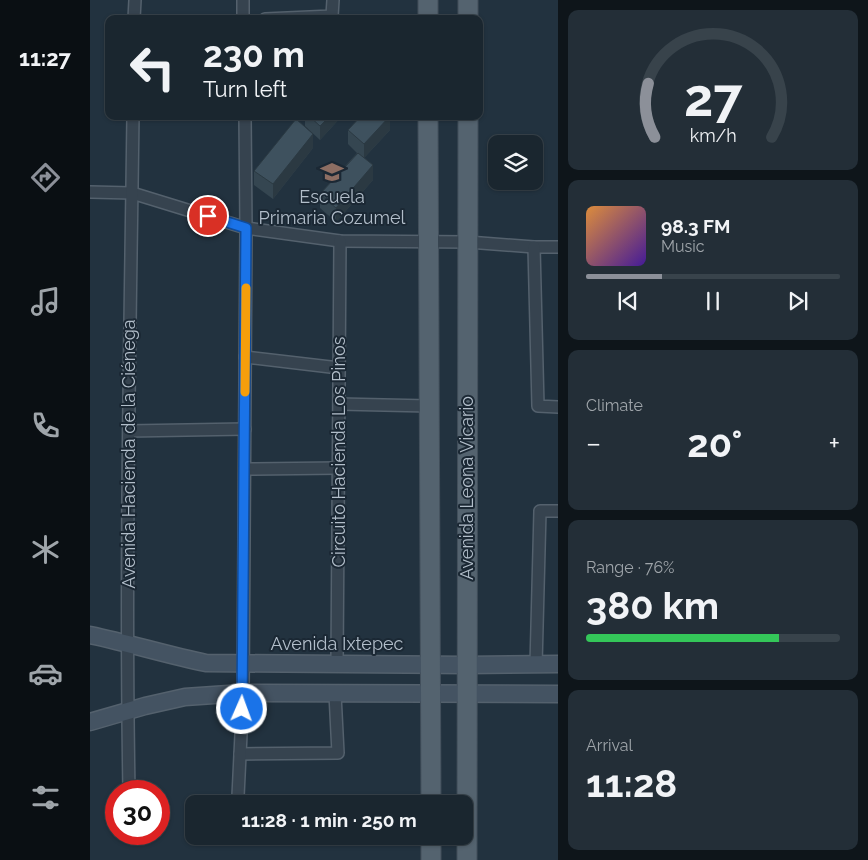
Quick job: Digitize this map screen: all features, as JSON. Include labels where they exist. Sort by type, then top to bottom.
[{"type":"main road","points":[[428,0],[428,15]]},
{"type":"main road","points":[[468,0],[468,15]]},
{"type":"main road","points":[[428,120],[431,795]]},
{"type":"main road","name":"Avenida Leona Vicario","points":[[467,860],[468,120]]},
{"type":"main road","name":"Avenida Ixtepec","points":[[90,634],[128,642],[167,655],[206,664],[466,666],[558,664]]},
{"type":"main road","points":[[90,722],[185,697],[243,694],[558,694]]},
{"type":"main road","points":[[431,845],[431,860]]},
{"type":"street","points":[[134,15],[135,0]]},
{"type":"street","points":[[243,0],[243,15]]},
{"type":"street","points":[[332,15],[333,0]]},
{"type":"street","name":"Avenida Hacienda de la Ciénega","points":[[129,780],[129,431],[133,120]]},
{"type":"street","points":[[238,795],[244,664],[246,228],[244,120]]},
{"type":"street","points":[[90,192],[132,193],[246,228],[340,241],[468,242],[558,247]]},
{"type":"street","name":"Circuito Hacienda Los Pinos","points":[[337,664],[340,241]]},
{"type":"street","points":[[534,247],[538,406],[558,407]]},
{"type":"street","points":[[245,357],[339,368]]},
{"type":"street","points":[[339,404],[429,406]]},
{"type":"street","points":[[129,431],[245,429]]},
{"type":"street","points":[[244,469],[338,468]]},
{"type":"street","points":[[536,665],[540,511],[558,511]]},
{"type":"street","points":[[240,754],[338,753],[335,694]]},
{"type":"building","points":[[295,120],[313,134],[273,184],[254,171]]},
{"type":"building","points":[[313,120],[326,120],[320,126]]},
{"type":"building","points":[[357,120],[386,120],[364,144],[348,130]]},
{"type":"building","points":[[358,153],[373,165],[336,208],[320,194]]},
{"type":"slow traffic","points":[[245,392],[246,288]]},
{"type":"place","name":"Escuela Primaria Cozumel","points":[[332,172]]},
{"type":"route","points":[[208,216],[246,228],[244,679],[242,709]]}]
